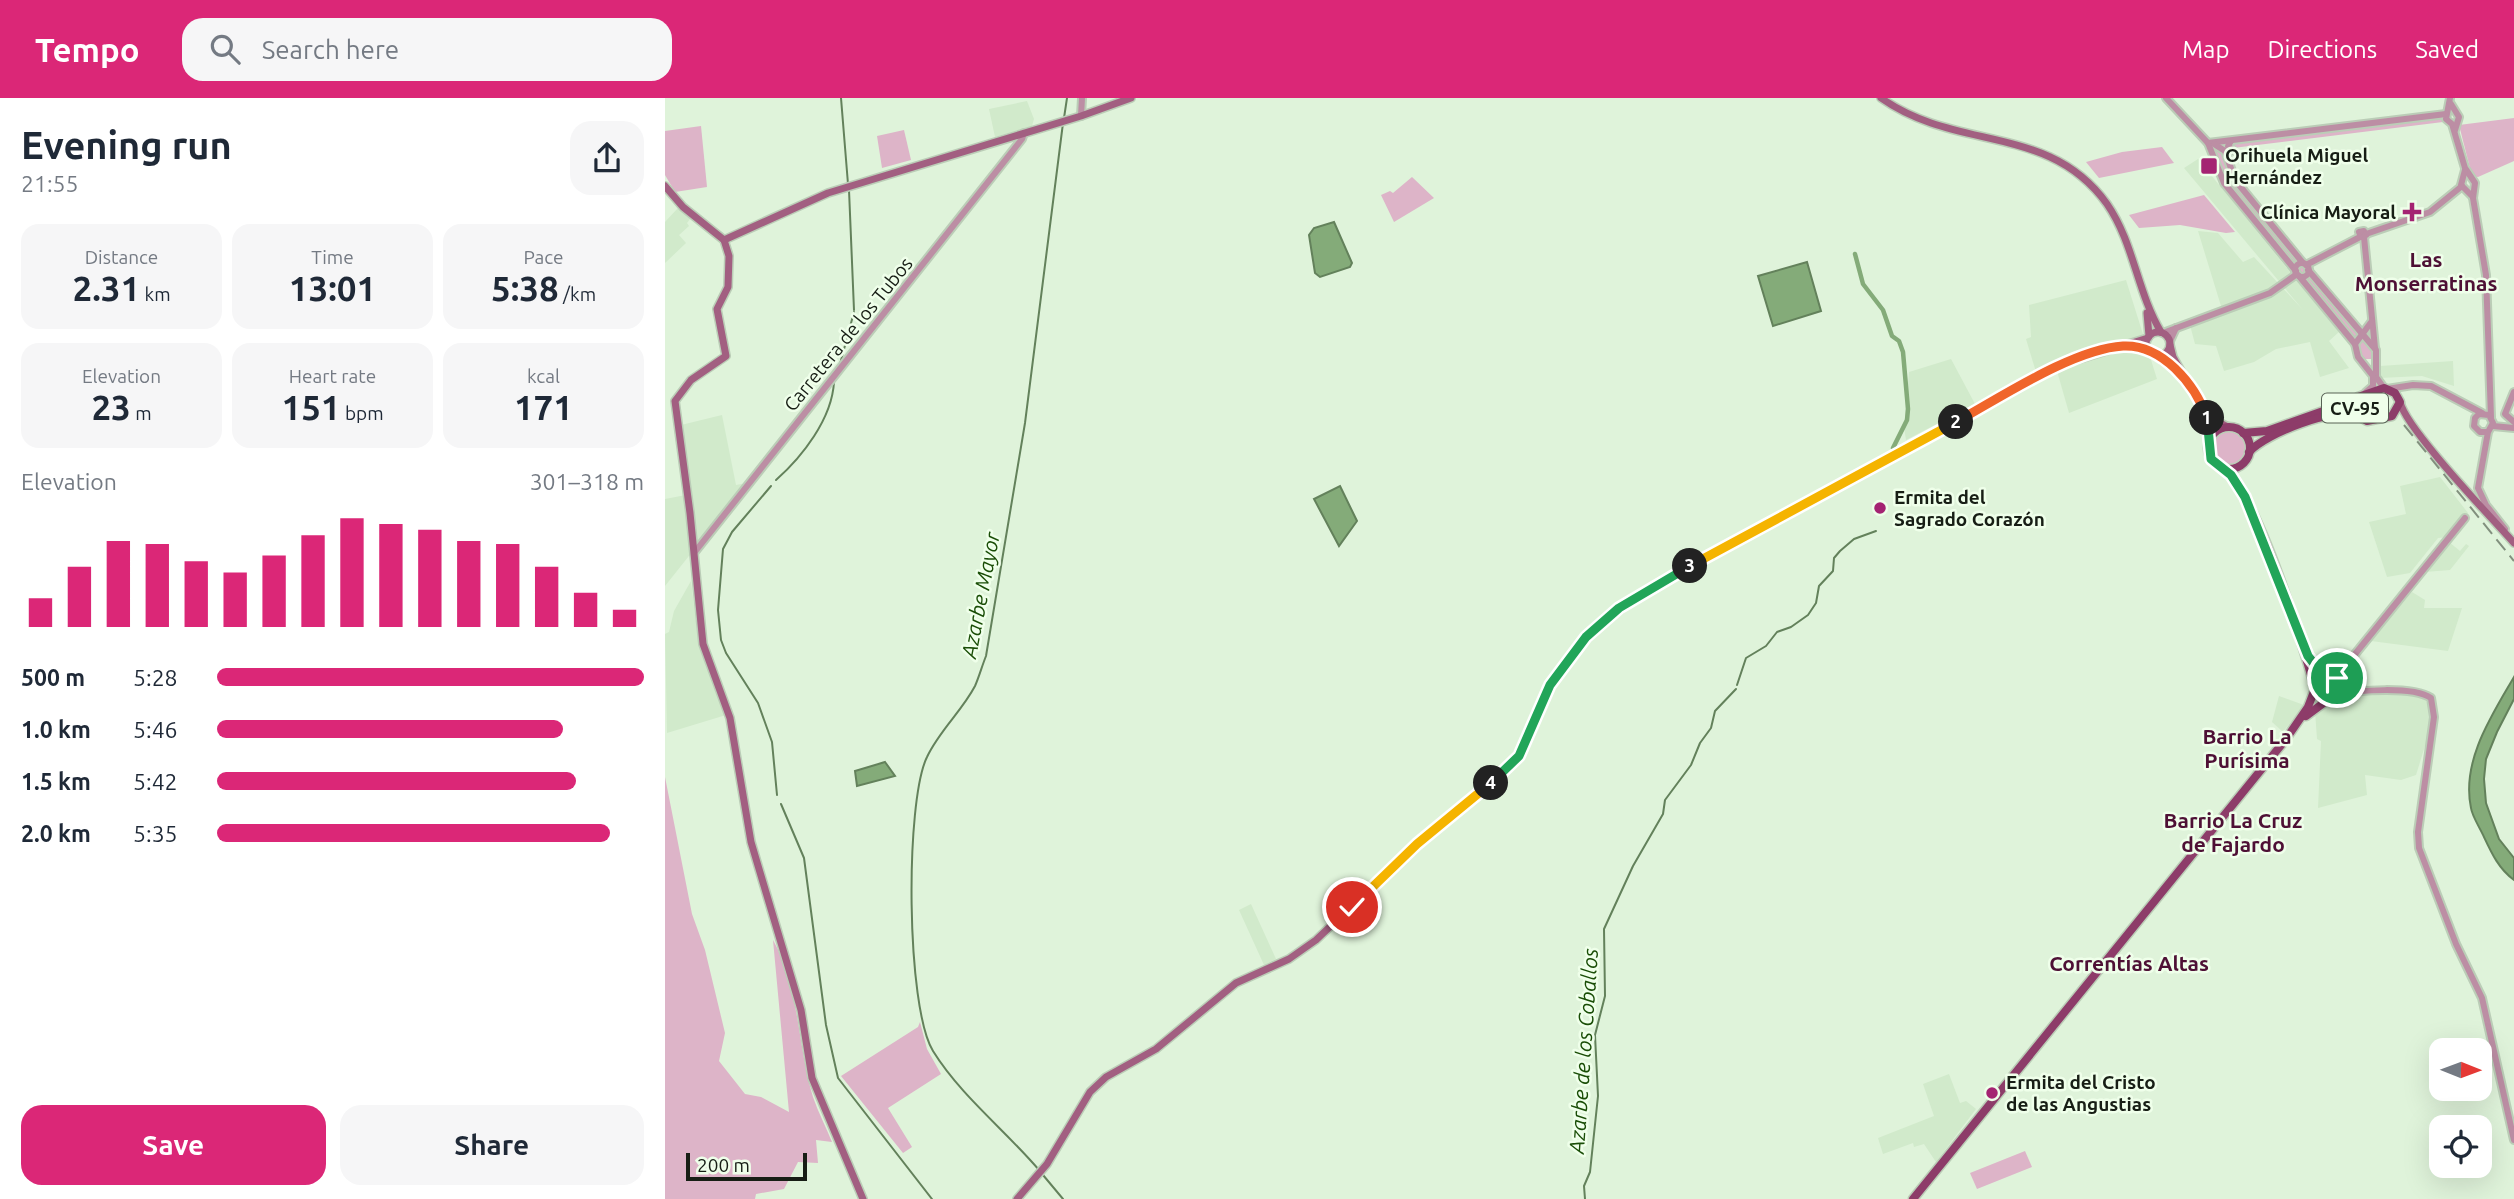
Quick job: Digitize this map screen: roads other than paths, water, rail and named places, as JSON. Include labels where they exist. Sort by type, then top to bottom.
[{"type":"main road","points":[[724,240],[752,225],[848,186],[1077,118],[1131,98]]},
{"type":"main road","points":[[1881,98],[1927,124],[2028,147],[2053,157],[2079,174],[2095,189],[2117,221],[2144,299],[2170,343],[2173,357],[2206,415],[2211,459],[2224,468],[2245,497]]},
{"type":"main road","points":[[665,186],[684,207],[724,240],[729,256],[728,286],[717,309],[726,356],[691,380],[674,401],[703,644],[730,718],[751,842],[801,1010],[812,1078],[863,1199]]},
{"type":"main road","points":[[2144,299],[2147,348],[2154,355],[2165,355],[2170,343]]},
{"type":"main road","points":[[1017,1199],[1047,1164],[1090,1092],[1106,1077],[1156,1049],[1236,982],[1289,959],[1316,940],[1417,844],[1506,770],[1519,756],[1550,685],[1586,637],[1619,608],[1668,578],[2060,365],[2162,332]]},
{"type":"main road","points":[[2122,346],[2140,348],[2154,355],[2175,368],[2190,384]]},
{"type":"main road","name":"CV-95","points":[[2228,428],[2243,433],[2267,431],[2357,398],[2366,392],[2386,389],[2399,401],[2392,416],[2367,421],[2358,416],[2333,414],[2267,438],[2249,452]]},
{"type":"main road","name":"CV-95","points":[[2357,398],[2354,407],[2358,416]]},
{"type":"main road","points":[[2399,401],[2411,421],[2478,505],[2514,540]]},
{"type":"main road","points":[[2206,415],[2228,428]]},
{"type":"main road","points":[[2392,416],[2411,421]]},
{"type":"main road","points":[[2209,442],[2216,432],[2228,428]]},
{"type":"main road","points":[[2243,433],[2249,452],[2240,480],[2245,497],[2300,639],[2315,686],[2321,698],[2332,697]]},
{"type":"main road","points":[[2224,468],[2243,464]]},
{"type":"main road","points":[[2300,639],[2312,663],[2334,678]]},
{"type":"main road","points":[[2299,723],[2319,676],[2334,678]]},
{"type":"main road","points":[[1913,1199],[2299,723],[2332,697],[2334,678]]},
{"type":"street","points":[[1077,118],[1082,98]]},
{"type":"street","points":[[2166,98],[2224,151],[2235,180],[2375,348]]},
{"type":"street","points":[[2214,144],[2450,107]]},
{"type":"street","points":[[2450,107],[2447,121],[2454,124]]},
{"type":"street","points":[[2450,107],[2459,117],[2454,124],[2455,132],[2468,177],[2467,188],[2473,198],[2486,275],[2491,405],[2478,488],[2486,505],[2514,540]]},
{"type":"street","name":"Carretera de los Tubos","points":[[694,554],[997,171],[1024,133]]},
{"type":"street","points":[[2231,141],[2228,146],[2234,151]]},
{"type":"street","points":[[2214,144],[2213,152],[2224,183],[2355,344],[2362,362],[2373,376],[2373,386],[2366,392]]},
{"type":"street","points":[[2297,274],[2297,266],[2307,266],[2363,235],[2430,212],[2456,192],[2467,188],[2474,181],[2468,177]]},
{"type":"street","points":[[2363,235],[2373,316],[2377,380],[2386,389],[2424,385],[2441,389],[2489,420],[2514,425]]},
{"type":"street","points":[[2162,332],[2270,293],[2297,274],[2305,276],[2307,266]]},
{"type":"street","points":[[2355,344],[2372,325],[2373,316]]},
{"type":"street","points":[[2170,343],[2177,326]]},
{"type":"street","points":[[2362,362],[2375,362]]},
{"type":"street","points":[[2399,401],[2406,386]]},
{"type":"street","points":[[2514,392],[2505,414],[2514,425]]},
{"type":"street","points":[[2468,407],[2473,423],[2480,432],[2489,420]]},
{"type":"street","points":[[2473,423],[2489,420]]},
{"type":"street","points":[[2352,691],[2334,678],[2465,518]]},
{"type":"street","points":[[2332,697],[2352,691],[2417,692],[2431,698],[2434,718],[2418,832],[2419,848],[2456,944],[2482,998],[2514,1140]]},
{"type":"waterway","points":[[841,98],[848,184]]},
{"type":"waterway","name":"Azarbe Mayor","points":[[1064,118],[1067,98]]},
{"type":"waterway","name":"Azarbe Mayor","points":[[1039,1170],[970,1098],[933,1051],[924,1028],[913,951],[912,858],[920,781],[927,757],[970,695],[986,656],[1025,423],[1063,123]]},
{"type":"waterway","points":[[849,190],[854,310]]},
{"type":"waterway","points":[[1855,254],[1863,284],[1883,310],[1892,336],[1899,341],[1903,352],[1907,420],[1893,448]]},
{"type":"waterway","points":[[840,364],[854,312]]},
{"type":"waterway","points":[[776,480],[805,449],[822,423],[828,410],[834,382]]},
{"type":"waterway","points":[[771,486],[732,532],[723,549],[718,610],[721,640],[726,653],[758,703],[772,742],[777,795]]},
{"type":"waterway","points":[[1737,685],[1746,658],[1766,646],[1777,632],[1791,627],[1808,615],[1816,603],[1819,586],[1833,571],[1834,558],[1840,551],[1854,539],[1876,531]]},
{"type":"waterway","name":"Azarbe de los Coballos","points":[[1585,1199],[1584,1186],[1590,1172],[1598,1096],[1595,1035],[1605,996],[1604,929],[1633,866],[1663,814],[1665,800],[1691,765],[1700,743],[1711,728],[1715,711],[1736,689]]},
{"type":"waterway","points":[[781,804],[804,858],[826,1025],[838,1078],[932,1199]]},
{"type":"waterway","name":"Azarbe Mayor","points":[[1043,1175],[1063,1199]]},
{"type":"railway","points":[[2404,425],[2514,561]]},
{"type":"place","name":"Orihuela Miguel Hernández","points":[[2209,166]]},
{"type":"place","name":"Clínica Mayoral","points":[[2412,212]]},
{"type":"place","name":"Ermita del Sagrado Corazón","points":[[1880,508]]},
{"type":"place","name":"Ermita del Cristo de las Angustias","points":[[1992,1093]]},
{"type":"district","name":"Las Monserratinas","points":[[2426,271]]},
{"type":"district","name":"Barrio La Purísima","points":[[2247,748]]},
{"type":"district","name":"Barrio La Cruz de Fajardo","points":[[2233,832]]},
{"type":"district","name":"Correntías Altas","points":[[2129,963]]}]
